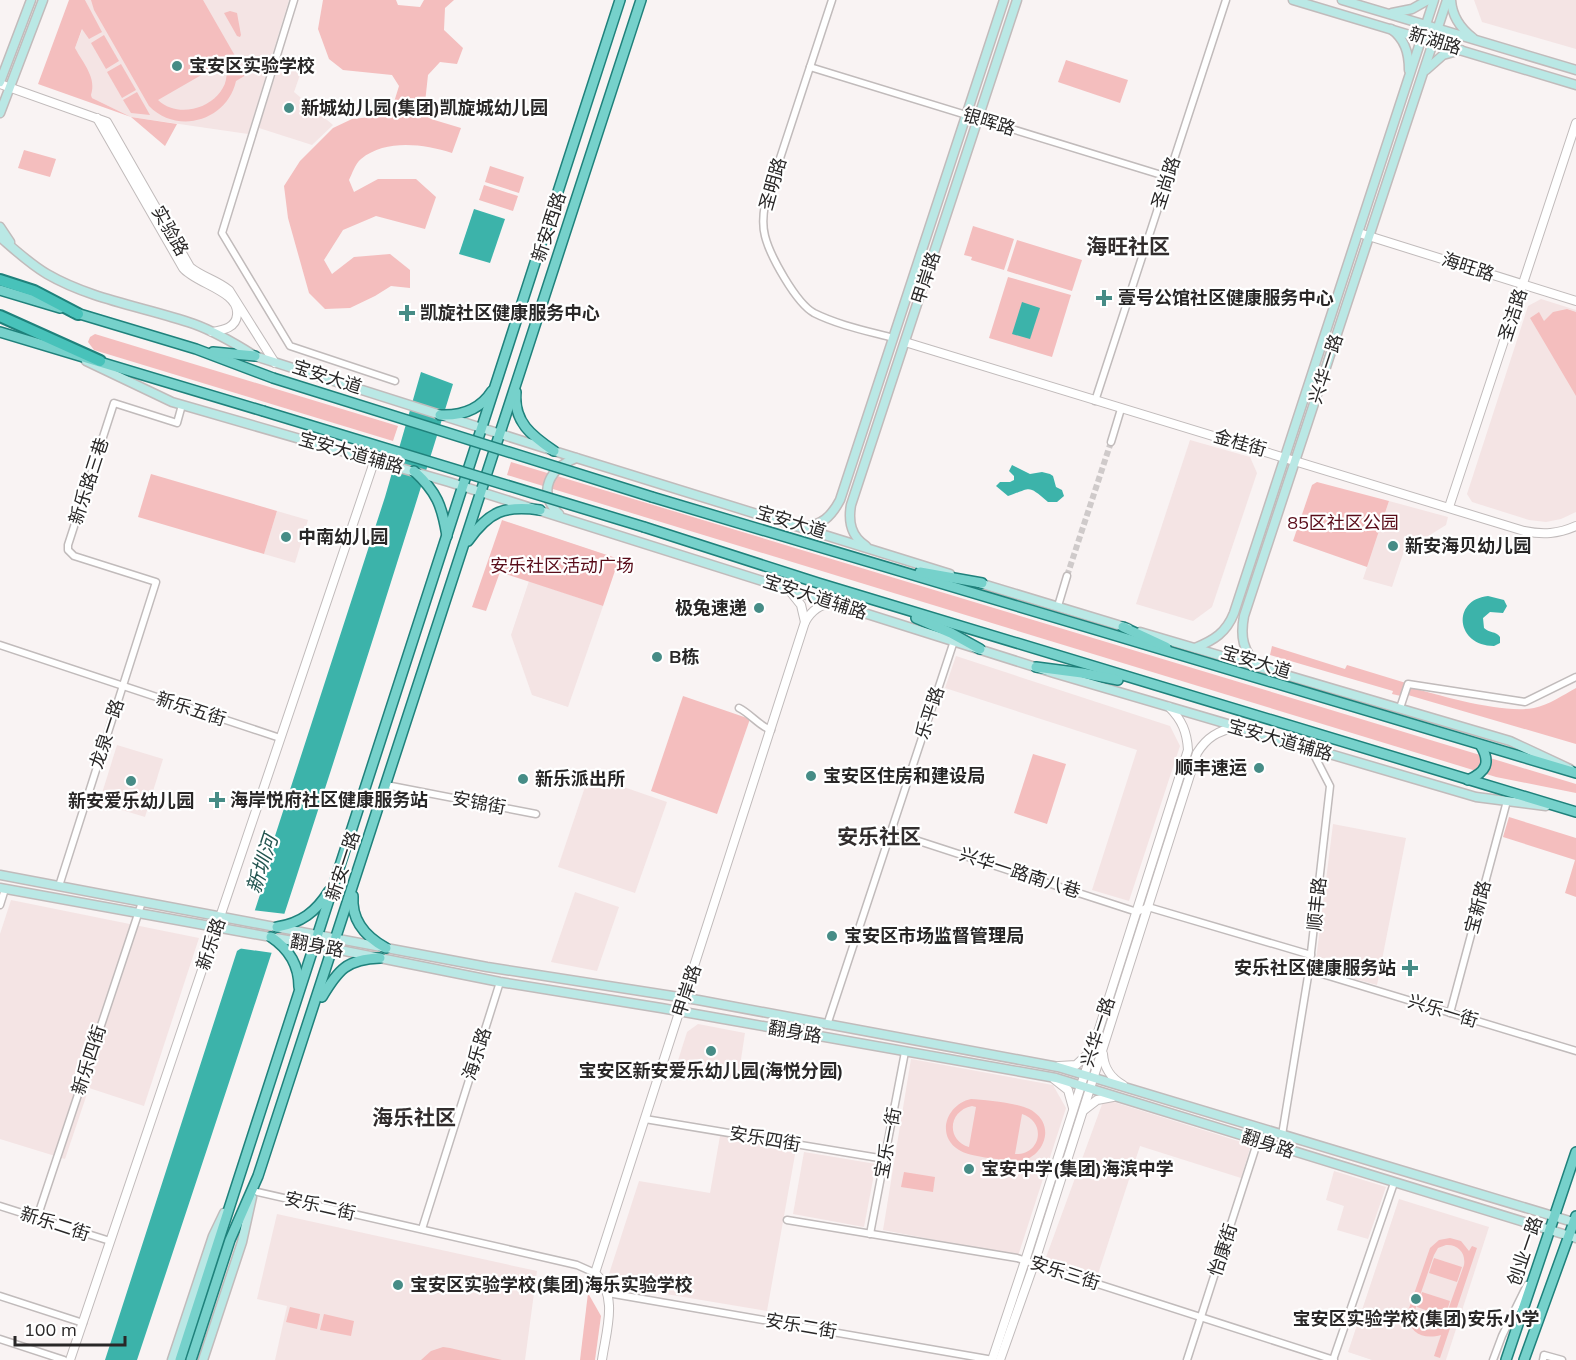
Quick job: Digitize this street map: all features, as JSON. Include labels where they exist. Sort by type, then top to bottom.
[{"type":"highway","points":[[0,280],[34,291],[78,314]]},
{"type":"highway","points":[[0,316],[100,362]]},
{"type":"main road","points":[[0,83],[31,0]]},
{"type":"main road","points":[[0,113],[43,0]]},
{"type":"main road","name":"新安西路","points":[[473,460],[620,0]]},
{"type":"main road","name":"新安西路","points":[[490,466],[641,0]]},
{"type":"main road","name":"甲岸路","points":[[798,527],[814,526],[835,510],[1004,0]]},
{"type":"main road","name":"甲岸路","points":[[872,550],[860,542],[853,532],[849,515],[1017,0]]},
{"type":"main road","name":"新湖路","points":[[1293,0],[1465,50],[1575,87]]},
{"type":"main road","points":[[1317,7],[1323,6],[1326,0]]},
{"type":"main road","name":"新湖路","points":[[1342,0],[1573,69]]},
{"type":"main road","points":[[1386,13],[1406,12],[1428,0]]},
{"type":"main road","name":"兴华一路","points":[[1195,648],[1218,637],[1230,623],[1393,131],[1434,0]]},
{"type":"main road","points":[[1449,0],[1462,27],[1481,42]]},
{"type":"main road","name":"兴华一路","points":[[1259,667],[1246,652],[1242,627],[1449,0]]},
{"type":"main road","points":[[1388,27],[1398,35],[1407,51],[1408,84]]},
{"type":"main road","points":[[1423,76],[1437,59],[1449,53],[1465,50]]},
{"type":"main road","points":[[1393,131],[1400,128],[1404,134]]},
{"type":"main road","points":[[0,227],[17,252]]},
{"type":"main road","points":[[0,237],[46,273],[84,291],[186,322],[212,332],[255,356],[275,363],[1123,627],[1522,745],[1576,772]]},
{"type":"main road","name":"宝安大道","points":[[0,291],[196,350],[273,378],[652,497],[1480,746],[1576,772]]},
{"type":"main road","points":[[0,334],[263,411],[644,527],[867,598],[1576,812]]},
{"type":"main road","points":[[196,350],[255,356]]},
{"type":"main road","name":"宝安大道辅路","points":[[75,355],[154,395],[182,405],[414,471]]},
{"type":"main road","points":[[440,415],[460,415],[478,407],[488,397],[500,375]]},
{"type":"main road","points":[[517,378],[515,397],[521,423],[530,434],[554,451]]},
{"type":"main road","points":[[876,391],[876,396],[880,399],[884,399],[888,394]]},
{"type":"main road","points":[[562,517],[551,504],[548,496],[549,482],[557,469],[577,458]]},
{"type":"main road","name":"新安一路","points":[[180,1360],[473,460]]},
{"type":"main road","name":"新安一路","points":[[191,1360],[230,1240],[253,1191],[490,466]]},
{"type":"main road","points":[[414,471],[430,481],[441,506],[447,538]]},
{"type":"main road","name":"宝安大道辅路","points":[[430,481],[481,492],[980,650],[1476,797],[1565,809]]},
{"type":"main road","points":[[463,548],[481,524],[496,513],[517,508],[540,510]]},
{"type":"main road","points":[[877,565],[982,583]]},
{"type":"main road","points":[[867,598],[951,633],[980,650]]},
{"type":"main road","points":[[1123,627],[1193,660]]},
{"type":"main road","points":[[1036,667],[1082,673],[1173,691]]},
{"type":"main road","points":[[1468,780],[1478,776],[1487,762],[1486,755],[1480,746]]},
{"type":"main road","name":"翻身路","points":[[0,875],[277,927]]},
{"type":"main road","points":[[277,927],[295,926],[311,914],[320,905],[337,876]]},
{"type":"main road","points":[[355,882],[353,901],[359,923],[371,939],[386,948]]},
{"type":"main road","name":"翻身路","points":[[3,888],[271,937]]},
{"type":"main road","name":"翻身路","points":[[295,926],[318,934],[487,967],[684,998],[1048,1065],[1089,1075],[1282,1135],[1575,1221]]},
{"type":"main road","points":[[271,937],[288,945],[298,973],[299,996]]},
{"type":"main road","name":"翻身路","points":[[288,945],[315,945],[500,982],[680,1011],[1047,1077],[1573,1237]]},
{"type":"main road","points":[[312,1012],[330,983],[345,967],[364,959],[380,958]]},
{"type":"main road","name":"创业一路","points":[[1506,1360],[1576,1152]]},
{"type":"main road","points":[[172,1360],[213,1236],[236,1188]]},
{"type":"main road","points":[[203,1360],[242,1242],[253,1191]]},
{"type":"main road","name":"创业一路","points":[[1524,1360],[1528,1345],[1573,1237],[1575,1221]]},
{"type":"street","points":[[294,0],[222,233],[290,346],[396,381]]},
{"type":"street","name":"圣明路","points":[[832,0],[765,204],[763,218],[765,237],[794,292],[809,309],[825,317],[893,338]]},
{"type":"street","name":"圣尚路","points":[[1095,401],[1226,0]]},
{"type":"street","name":"银晖路","points":[[810,67],[1168,177]]},
{"type":"street","name":"实验路","points":[[0,83],[104,120],[190,267],[197,273],[218,281],[229,290],[275,363]]},
{"type":"street","name":"实验路","points":[[97,118],[183,268],[194,278],[222,291],[236,306],[237,314],[234,324],[212,332]]},
{"type":"street","name":"圣洁路","points":[[1449,507],[1576,123]]},
{"type":"street","name":"海旺路","points":[[1359,233],[1576,301]]},
{"type":"street","name":"金桂街","points":[[905,342],[1538,534],[1552,533],[1576,526]]},
{"type":"street","name":"新乐路三巷","points":[[156,582],[74,556],[69,553],[68,545],[114,403],[177,423],[182,405]]},
{"type":"street","points":[[1111,442],[1121,409]]},
{"type":"street","name":"新乐路","points":[[70,1360],[221,928],[280,738],[375,459]]},
{"type":"street","points":[[1058,606],[1067,576]]},
{"type":"street","name":"龙泉一路","points":[[59,886],[156,582]]},
{"type":"street","points":[[787,588],[801,605],[805,622]]},
{"type":"street","points":[[805,622],[809,615],[821,605],[834,603]]},
{"type":"street","name":"甲岸路","points":[[596,1273],[805,622]]},
{"type":"street","name":"乐平路","points":[[827,1025],[954,641]]},
{"type":"street","name":"新乐五街","points":[[0,645],[280,738]]},
{"type":"street","points":[[1400,708],[1408,684],[1526,702],[1576,676]]},
{"type":"street","name":"兴华一路","points":[[992,1360],[1079,1123],[1096,1040],[1188,750],[1186,730],[1169,707]]},
{"type":"street","points":[[740,708],[749,713],[763,727],[771,730]]},
{"type":"street","name":"兴华一路","points":[[1089,1075],[1104,1044],[1197,753],[1209,737],[1217,732],[1236,727]]},
{"type":"street","name":"顺丰路","points":[[1282,1135],[1309,970],[1330,786],[1311,748]]},
{"type":"street","name":"安锦街","points":[[386,785],[536,814]]},
{"type":"street","name":"宝新路","points":[[1450,1013],[1507,801]]},
{"type":"street","name":"兴华一路南八巷","points":[[891,832],[1137,912]]},
{"type":"street","points":[[0,905],[3,888]]},
{"type":"street","name":"新乐四街","points":[[37,1218],[142,902]]},
{"type":"street","points":[[1137,912],[1148,907],[1311,955]]},
{"type":"street","name":"兴乐一街","points":[[1309,970],[1576,1051]]},
{"type":"street","name":"海乐路","points":[[422,1229],[500,982]]},
{"type":"street","points":[[1048,1065],[1064,1067],[1081,1062],[1090,1053],[1096,1040]]},
{"type":"street","points":[[1104,1044],[1103,1057],[1106,1068],[1113,1078],[1124,1086]]},
{"type":"street","name":"宝乐一街","points":[[870,1234],[905,1052]]},
{"type":"street","points":[[1047,1077],[1058,1081],[1068,1090],[1073,1112]]},
{"type":"street","name":"兴华一路","points":[[1000,1360],[1073,1112],[1086,1087]]},
{"type":"street","points":[[1079,1123],[1087,1107],[1097,1100],[1109,1097],[1122,1098]]},
{"type":"street","name":"安乐四街","points":[[645,1119],[885,1159]]},
{"type":"street","name":"怡康街","points":[[1187,1360],[1258,1140]]},
{"type":"street","points":[[1334,1360],[1394,1183]]},
{"type":"street","name":"安乐二街","points":[[253,1191],[577,1265],[596,1273]]},
{"type":"street","name":"新乐二街","points":[[0,1206],[110,1241]]},
{"type":"street","name":"安乐三街","points":[[787,1220],[1029,1262],[1334,1360]]},
{"type":"street","points":[[1493,1360],[1502,1336],[1540,1261]]},
{"type":"street","points":[[596,1273],[604,1283],[610,1301],[602,1360]]},
{"type":"street","name":"安乐二街","points":[[608,1293],[992,1360]]},
{"type":"street","points":[[0,1296],[83,1323]]},
{"type":"street","points":[[0,1339],[64,1360]]},
{"type":"street","points":[[1544,1357],[1562,1360]]},
{"type":"shaded area","name":"宝安区实验学校","points":[[85,0],[289,0],[248,134],[131,117],[92,98],[75,48],[90,10]]},
{"type":"shaded area","points":[[1474,0],[1576,0],[1576,49],[1482,22]]},
{"type":"shaded area","name":"新城幼儿园(集团)凯旋城幼儿园","points":[[281,58],[301,72],[294,92],[333,125],[312,145],[259,128]]},
{"type":"shaded area","points":[[1541,299],[1576,310],[1576,512],[1561,519],[1546,522],[1529,520],[1472,502],[1467,494],[1528,306]]},
{"type":"shaded area","points":[[1190,440],[1250,457],[1257,473],[1212,607],[1193,621],[1136,604]]},
{"type":"shaded area","name":"新安海贝幼儿园","points":[[1389,501],[1448,517],[1446,525],[1404,551],[1392,587],[1363,579]]},
{"type":"shaded area","name":"中南幼儿园","points":[[277,511],[308,520],[295,563],[264,554]]},
{"type":"shaded area","points":[[529,581],[603,606],[568,707],[532,695],[511,635]]},
{"type":"shaded area","points":[[956,656],[1170,726],[1180,746],[1129,901],[1092,890],[1137,750],[945,688]]},
{"type":"shaded area","name":"新安爱乐幼儿园","points":[[117,745],[163,759],[145,817],[99,803]]},
{"type":"shaded area","points":[[589,775],[667,802],[635,893],[558,867]]},
{"type":"shaded area","points":[[1333,824],[1406,838],[1377,985],[1315,968]]},
{"type":"shaded area","points":[[575,892],[619,907],[597,971],[551,962]]},
{"type":"shaded area","points":[[11,900],[199,938],[144,1106],[89,1088],[65,1159],[0,1139],[0,934]]},
{"type":"shaded area","name":"宝安区新安爱乐幼儿园(海悦分园)","points":[[698,1024],[745,1033],[738,1079],[675,1070],[687,1032]]},
{"type":"shaded area","name":"宝安中学(集团)海滨中学","points":[[911,1059],[1053,1085],[1066,1108],[1018,1256],[883,1230]]},
{"type":"shaded area","points":[[1104,1099],[1251,1145],[1241,1178],[1140,1146],[1097,1277],[1045,1260]]},
{"type":"shaded area","points":[[720,1136],[796,1149],[767,1311],[618,1286],[609,1274],[639,1181],[710,1193]]},
{"type":"shaded area","points":[[804,1152],[876,1164],[864,1227],[793,1214]]},
{"type":"shaded area","points":[[1334,1171],[1386,1187],[1368,1239],[1337,1230],[1344,1206],[1326,1200]]},
{"type":"shaded area","name":"宝安区实验学校(集团)安乐小学","points":[[1399,1199],[1489,1227],[1446,1360],[1372,1360],[1348,1352]]},
{"type":"shaded area","name":"宝安区实验学校(集团)海乐实验学校","points":[[277,1214],[537,1271],[525,1360],[275,1360],[287,1306],[257,1299]]},
{"type":"green space","points":[[69,0],[85,0],[102,32],[89,39],[82,29],[75,48],[91,77],[92,98],[131,117],[38,84]]},
{"type":"green space","points":[[91,0],[203,0],[246,75],[236,81],[231,95],[223,106],[212,114],[186,121],[173,120],[160,115],[149,106],[94,10]],"holes":[[[224,62],[227,74],[224,86],[207,104],[182,110],[169,107],[158,100]]]},
{"type":"green space","points":[[323,0],[396,0],[398,5],[420,7],[424,0],[454,0],[445,8],[444,30],[463,48],[457,64],[440,62],[428,75],[424,112],[431,119],[461,128],[452,153],[429,147],[393,146],[371,153],[355,166],[349,180],[354,192],[378,179],[416,179],[436,197],[425,229],[376,216],[343,230],[324,260],[332,274],[354,257],[390,254],[410,270],[410,288],[391,286],[350,308],[325,309],[309,293],[288,218],[284,186],[300,161],[333,128],[352,119],[390,115],[399,86],[392,75],[343,70],[329,59],[318,29]]},
{"type":"green space","points":[[230,11],[237,13],[240,37],[237,36],[224,13]]},
{"type":"green space","points":[[104,35],[119,61],[106,69],[91,43]]},
{"type":"green space","points":[[1066,60],[1128,80],[1120,103],[1058,82]]},
{"type":"green space","points":[[121,64],[136,90],[122,98],[107,72]]},
{"type":"green space","points":[[137,92],[150,115],[131,113],[123,100]]},
{"type":"green space","points":[[131,117],[177,124],[165,146]]},
{"type":"green space","points":[[24,150],[56,159],[50,177],[18,168]]},
{"type":"green space","points":[[490,166],[524,177],[519,193],[485,182]]},
{"type":"green space","points":[[484,185],[518,196],[513,211],[479,200]]},
{"type":"green space","points":[[973,226],[1014,239],[1004,270],[971,260],[972,257],[964,255]]},
{"type":"green space","points":[[1017,240],[1082,260],[1072,291],[1007,271]]},
{"type":"green space","points":[[1008,277],[1071,295],[1052,357],[989,338]]},
{"type":"green space","points":[[1567,309],[1576,312],[1576,396],[1530,318],[1539,312],[1544,321],[1553,312]]},
{"type":"green space","points":[[95,334],[398,426],[393,441],[94,350],[88,342]]},
{"type":"green space","points":[[511,462],[1576,784],[1576,793],[1496,777],[507,475]]},
{"type":"green space","points":[[151,474],[277,511],[264,554],[138,517]]},
{"type":"green space","name":"85区社区公园","points":[[1317,482],[1389,501],[1367,567],[1293,541],[1312,485]]},
{"type":"green space","name":"安乐社区活动广场","points":[[502,520],[619,559],[603,606],[500,572],[486,611],[472,607]]},
{"type":"green space","points":[[1272,646],[1345,669],[1347,665],[1406,683],[1401,696],[1392,694],[1393,691],[1270,655]]},
{"type":"green space","points":[[1410,687],[1506,709],[1534,708],[1545,705],[1576,688],[1576,744],[1408,695]]},
{"type":"green space","points":[[683,696],[750,719],[717,814],[651,791]]},
{"type":"green space","points":[[1033,754],[1066,764],[1047,824],[1014,813]]},
{"type":"green space","points":[[1509,817],[1576,838],[1576,897],[1565,893],[1575,860],[1503,837]]},
{"type":"green space","points":[[971,1099],[986,1100],[1029,1109],[1041,1119],[1045,1127],[1043,1144],[1031,1157],[1013,1161],[959,1150],[947,1136],[946,1129],[950,1113],[963,1102]],"holes":[[[972,1106],[976,1107],[969,1147],[956,1138],[953,1126],[958,1114]],[[1022,1114],[1035,1124],[1038,1137],[1031,1149],[1015,1154]]]},
{"type":"green space","points":[[904,1172],[935,1177],[933,1192],[901,1187]]},
{"type":"green space","points":[[1450,1238],[1461,1241],[1469,1251],[1472,1246],[1477,1248],[1440,1358],[1434,1356],[1441,1335],[1418,1334],[1408,1321],[1407,1314],[1430,1248],[1439,1240]],"holes":[[[1450,1245],[1462,1253],[1464,1265],[1443,1324],[1437,1329],[1425,1330],[1416,1322],[1415,1310],[1434,1255],[1438,1248]]]},
{"type":"green space","points":[[1434,1258],[1462,1267],[1457,1282],[1429,1273]]},
{"type":"green space","points":[[1422,1292],[1450,1301],[1445,1317],[1417,1307]]},
{"type":"green space","points":[[588,1293],[601,1316],[595,1360],[580,1360]]},
{"type":"green space","points":[[290,1307],[320,1314],[317,1329],[286,1322]]},
{"type":"green space","points":[[324,1314],[354,1321],[351,1336],[320,1330]]},
{"type":"green space","points":[[443,1347],[502,1360],[421,1360],[431,1351]]},
{"type":"water","points":[[474,209],[505,219],[490,263],[459,254]]},
{"type":"water","points":[[1022,302],[1040,308],[1030,339],[1012,334]]},
{"type":"water","points":[[421,372],[453,384],[376,629],[137,1360],[105,1360],[237,951],[243,947],[265,879],[263,873],[385,497]]},
{"type":"water","points":[[1012,465],[1030,474],[1042,472],[1050,474],[1053,476],[1056,487],[1062,490],[1064,496],[1057,502],[1048,502],[1029,489],[1008,496],[996,486],[1000,482],[1014,480],[1014,476],[1009,471]]},
{"type":"water","points":[[1488,596],[1504,600],[1507,606],[1503,613],[1490,612],[1483,618],[1484,628],[1500,637],[1500,643],[1494,646],[1481,644],[1472,639],[1463,623],[1468,606],[1476,599]]},
{"type":"pier","points":[[252,910],[286,914],[273,953],[237,948],[241,945]]},
{"type":"tunnel","points":[[1067,576],[1111,442]]},
{"type":"place","name":"宝安区实验学校","points":[[177,66]]},
{"type":"place","name":"新城幼儿园(集团)凯旋城幼儿园","points":[[289,108]]},
{"type":"place","name":"壹号公馆社区健康服务中心","points":[[1104,298]]},
{"type":"place","name":"凯旋社区健康服务中心","points":[[407,313]]},
{"type":"place","name":"中南幼儿园","points":[[286,537]]},
{"type":"place","name":"新安海贝幼儿园","points":[[1393,546]]},
{"type":"place","name":"极兔速递","points":[[759,608]]},
{"type":"place","name":"B栋","points":[[657,657]]},
{"type":"place","name":"顺丰速运","points":[[1259,768]]},
{"type":"place","name":"宝安区住房和建设局","points":[[811,776]]},
{"type":"place","name":"新乐派出所","points":[[523,779]]},
{"type":"place","name":"新安爱乐幼儿园","points":[[131,781]]},
{"type":"place","name":"海岸悦府社区健康服务站","points":[[217,800]]},
{"type":"place","name":"宝安区市场监督管理局","points":[[832,936]]},
{"type":"place","name":"安乐社区健康服务站","points":[[1410,968]]},
{"type":"place","name":"宝安区新安爱乐幼儿园(海悦分园)","points":[[711,1051]]},
{"type":"place","name":"宝安中学(集团)海滨中学","points":[[969,1169]]},
{"type":"place","name":"宝安区实验学校(集团)海乐实验学校","points":[[398,1285]]},
{"type":"place","name":"宝安区实验学校(集团)安乐小学","points":[[1416,1299]]},
{"type":"district","name":"海旺社区","points":[[1128,247]]},
{"type":"district","name":"安乐社区","points":[[879,837]]},
{"type":"district","name":"海乐社区","points":[[414,1118]]},
{"type":"water label","name":"新圳河","points":[[262,864]]}]
